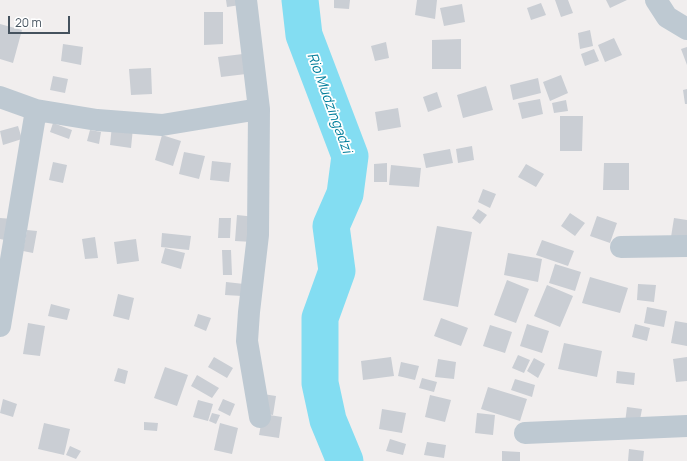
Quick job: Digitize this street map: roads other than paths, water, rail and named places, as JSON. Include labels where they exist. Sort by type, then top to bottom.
[{"type":"street","points":[[246,0],[259,109],[258,235],[247,342],[260,417]]},
{"type":"street","points":[[656,0],[667,17],[687,29]]},
{"type":"street","points":[[0,97],[36,110],[97,120],[162,124],[259,109]]},
{"type":"street","points":[[0,326],[36,110]]},
{"type":"street","points":[[621,247],[687,246]]},
{"type":"street","points":[[525,433],[687,426]]},
{"type":"waterway","name":"Rio Mudzingadzi","points":[[300,0],[304,35],[350,156],[345,194],[331,226],[337,271],[320,318],[320,383],[328,420],[345,461]]}]
